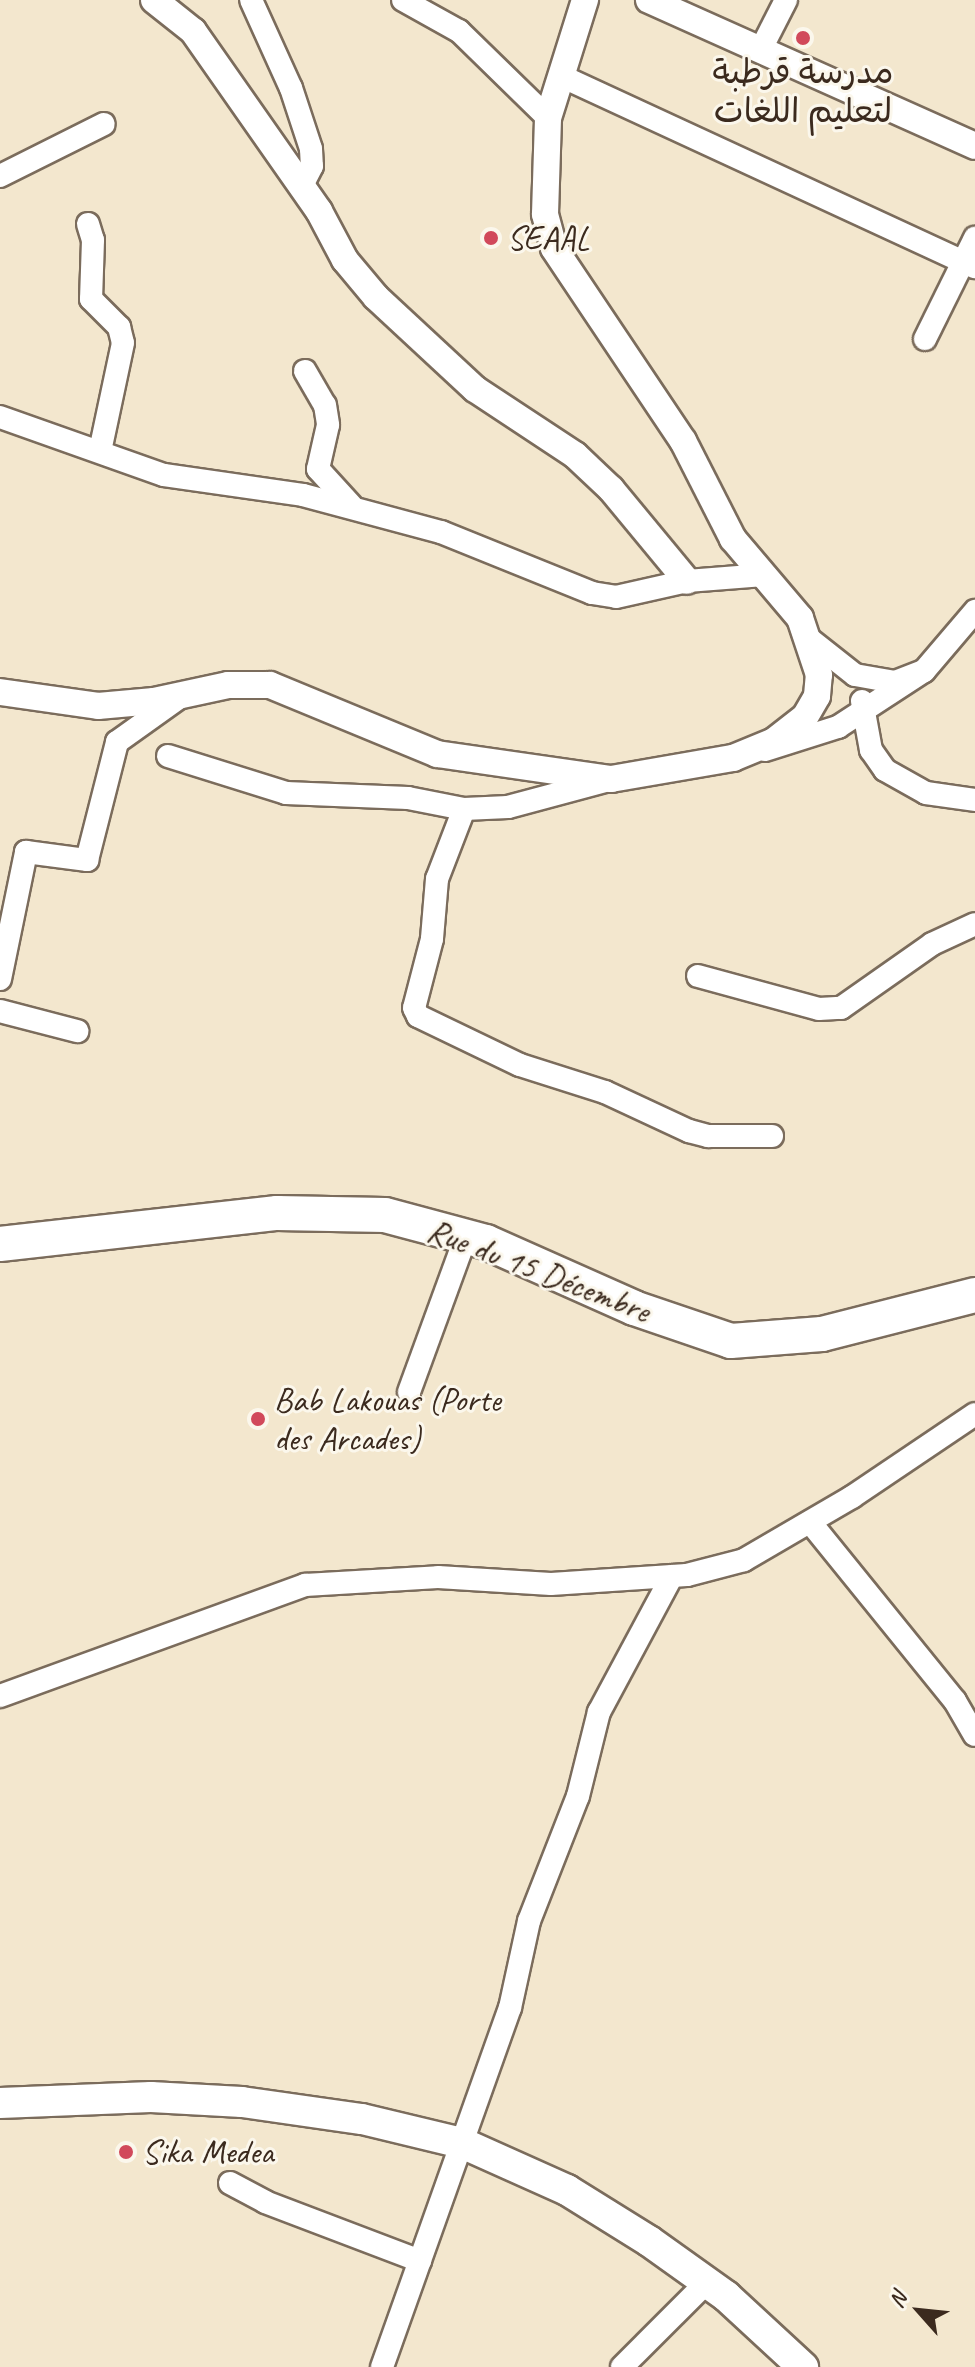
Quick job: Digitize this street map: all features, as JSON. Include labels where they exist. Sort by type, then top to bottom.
[{"type":"main road","name":"Rue du 15 Décembre","points":[[0,1244],[306,1213],[385,1215],[466,1236],[634,1308],[731,1341],[822,1334],[975,1295]]},
{"type":"main road","points":[[0,2103],[151,2097],[242,2102],[362,2119],[462,2143],[567,2190],[707,2282],[803,2367]]},
{"type":"street","points":[[154,0],[193,31],[302,186],[345,260],[376,297],[475,389],[575,455],[611,489],[687,581]]},
{"type":"street","points":[[251,0],[291,88],[311,149],[312,166],[302,186]]},
{"type":"street","points":[[403,0],[459,31],[548,118]]},
{"type":"street","points":[[585,0],[548,118],[545,214],[554,248],[683,441],[733,539],[800,618],[819,675],[817,696],[805,717],[774,741],[733,758]]},
{"type":"street","points":[[649,0],[975,146]]},
{"type":"street","points":[[760,51],[786,0]]},
{"type":"street","points":[[561,76],[969,264]]},
{"type":"street","points":[[0,176],[104,124]]},
{"type":"street","points":[[88,224],[93,240],[91,299],[119,327],[123,343],[100,451]]},
{"type":"street","points":[[925,339],[969,264],[975,238]]},
{"type":"street","points":[[305,371],[325,405],[328,425],[318,469],[354,508]]},
{"type":"street","points":[[0,417],[164,475],[354,508],[455,537],[592,593],[616,597],[687,581],[764,575]]},
{"type":"street","points":[[168,756],[286,793],[408,798],[464,809],[508,807],[611,779],[733,758],[838,727],[924,671],[975,611]]},
{"type":"street","points":[[807,637],[855,675],[895,682],[924,671]]},
{"type":"street","points":[[855,675],[871,750],[885,770],[926,793],[975,800]]},
{"type":"street","points":[[0,692],[98,706],[182,695],[228,685],[270,685],[437,754],[611,779]]},
{"type":"street","points":[[0,979],[26,852],[87,860],[117,742],[182,695]]},
{"type":"street","points":[[464,809],[437,879],[432,939],[416,993],[418,1016],[520,1065],[605,1092],[689,1131],[708,1136],[772,1136]]},
{"type":"street","points":[[698,976],[819,1009],[841,1008],[932,944],[975,924]]},
{"type":"street","points":[[0,1011],[77,1031]]},
{"type":"street","points":[[409,1392],[466,1236]]},
{"type":"street","points":[[0,1696],[305,1585],[354,1578],[551,1584],[672,1576],[744,1560],[810,1522],[975,1414]]},
{"type":"street","points":[[810,1522],[955,1701],[975,1735]]},
{"type":"street","points":[[389,2366],[420,2261],[510,2008],[529,1921],[578,1796],[599,1712],[672,1576]]},
{"type":"street","points":[[230,2183],[265,2202],[420,2261]]},
{"type":"street","points":[[622,2367],[707,2282]]},
{"type":"place","name":"مدرسة قرطبة لتعليم اللغات","points":[[803,38]]},
{"type":"place","name":"SEAAL","points":[[491,238]]},
{"type":"place","name":"Bab Lakouas (Porte des Arcades)","points":[[258,1419]]},
{"type":"place","name":"Sika Medea","points":[[126,2152]]}]
